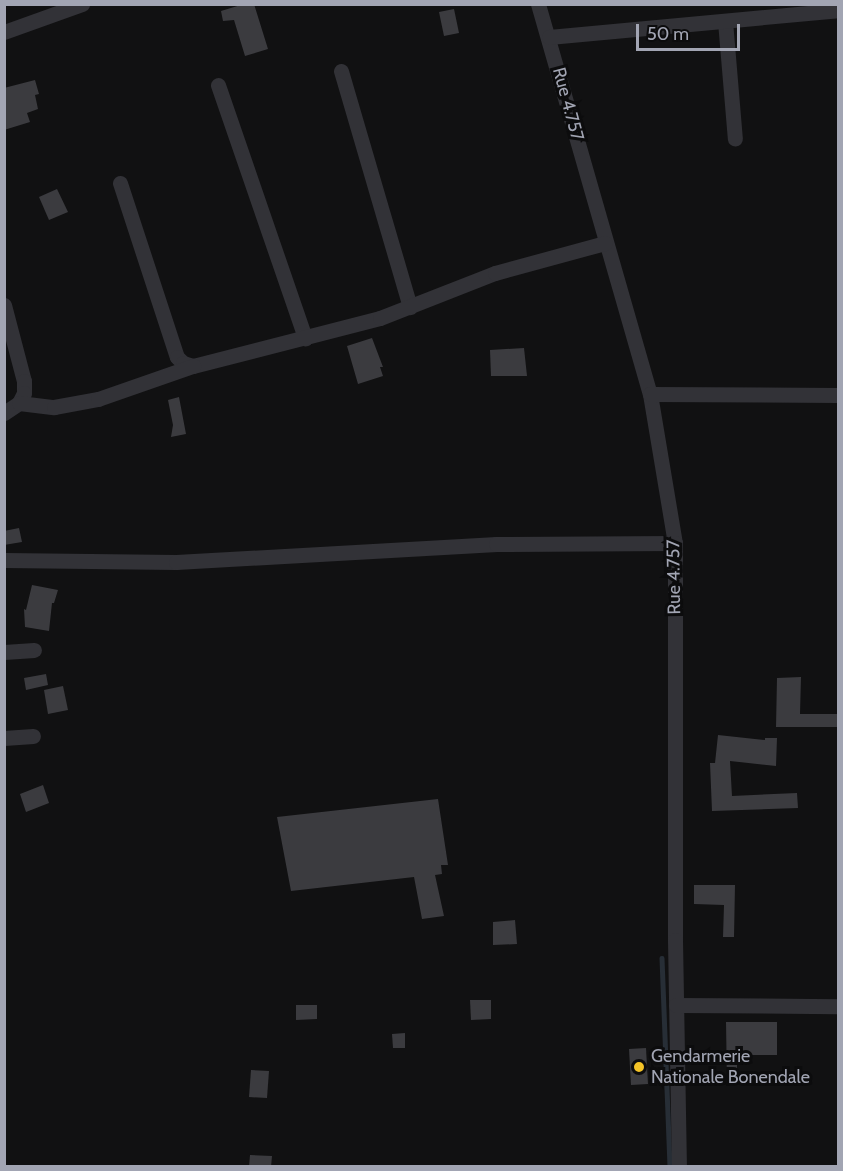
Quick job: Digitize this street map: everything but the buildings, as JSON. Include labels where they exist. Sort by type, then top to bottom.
[{"type":"street","points":[[4,32],[82,4]]},
{"type":"street","name":"Rue 4.757","points":[[538,4],[650,394],[675,543],[676,1005],[679,1167]]},
{"type":"street","points":[[549,37],[838,10]]},
{"type":"street","points":[[725,21],[735,140]]},
{"type":"street","points":[[341,71],[410,307]]},
{"type":"street","points":[[218,85],[305,338]]},
{"type":"street","points":[[120,183],[177,357],[183,363],[194,366]]},
{"type":"street","points":[[19,403],[54,407],[98,399],[194,366],[380,318],[495,273],[605,243]]},
{"type":"street","points":[[4,305],[24,381],[24,393],[19,403],[4,413]]},
{"type":"street","points":[[650,394],[838,395]]},
{"type":"street","points":[[4,560],[176,562],[496,544],[675,543]]},
{"type":"street","points":[[4,652],[34,650]]},
{"type":"street","points":[[4,738],[33,736]]},
{"type":"street","points":[[676,1005],[838,1006]]},
{"type":"waterway","points":[[662,958],[670,1166]]},
{"type":"place","name":"Gendarmerie Nationale Bonendale","points":[[639,1067]]}]
